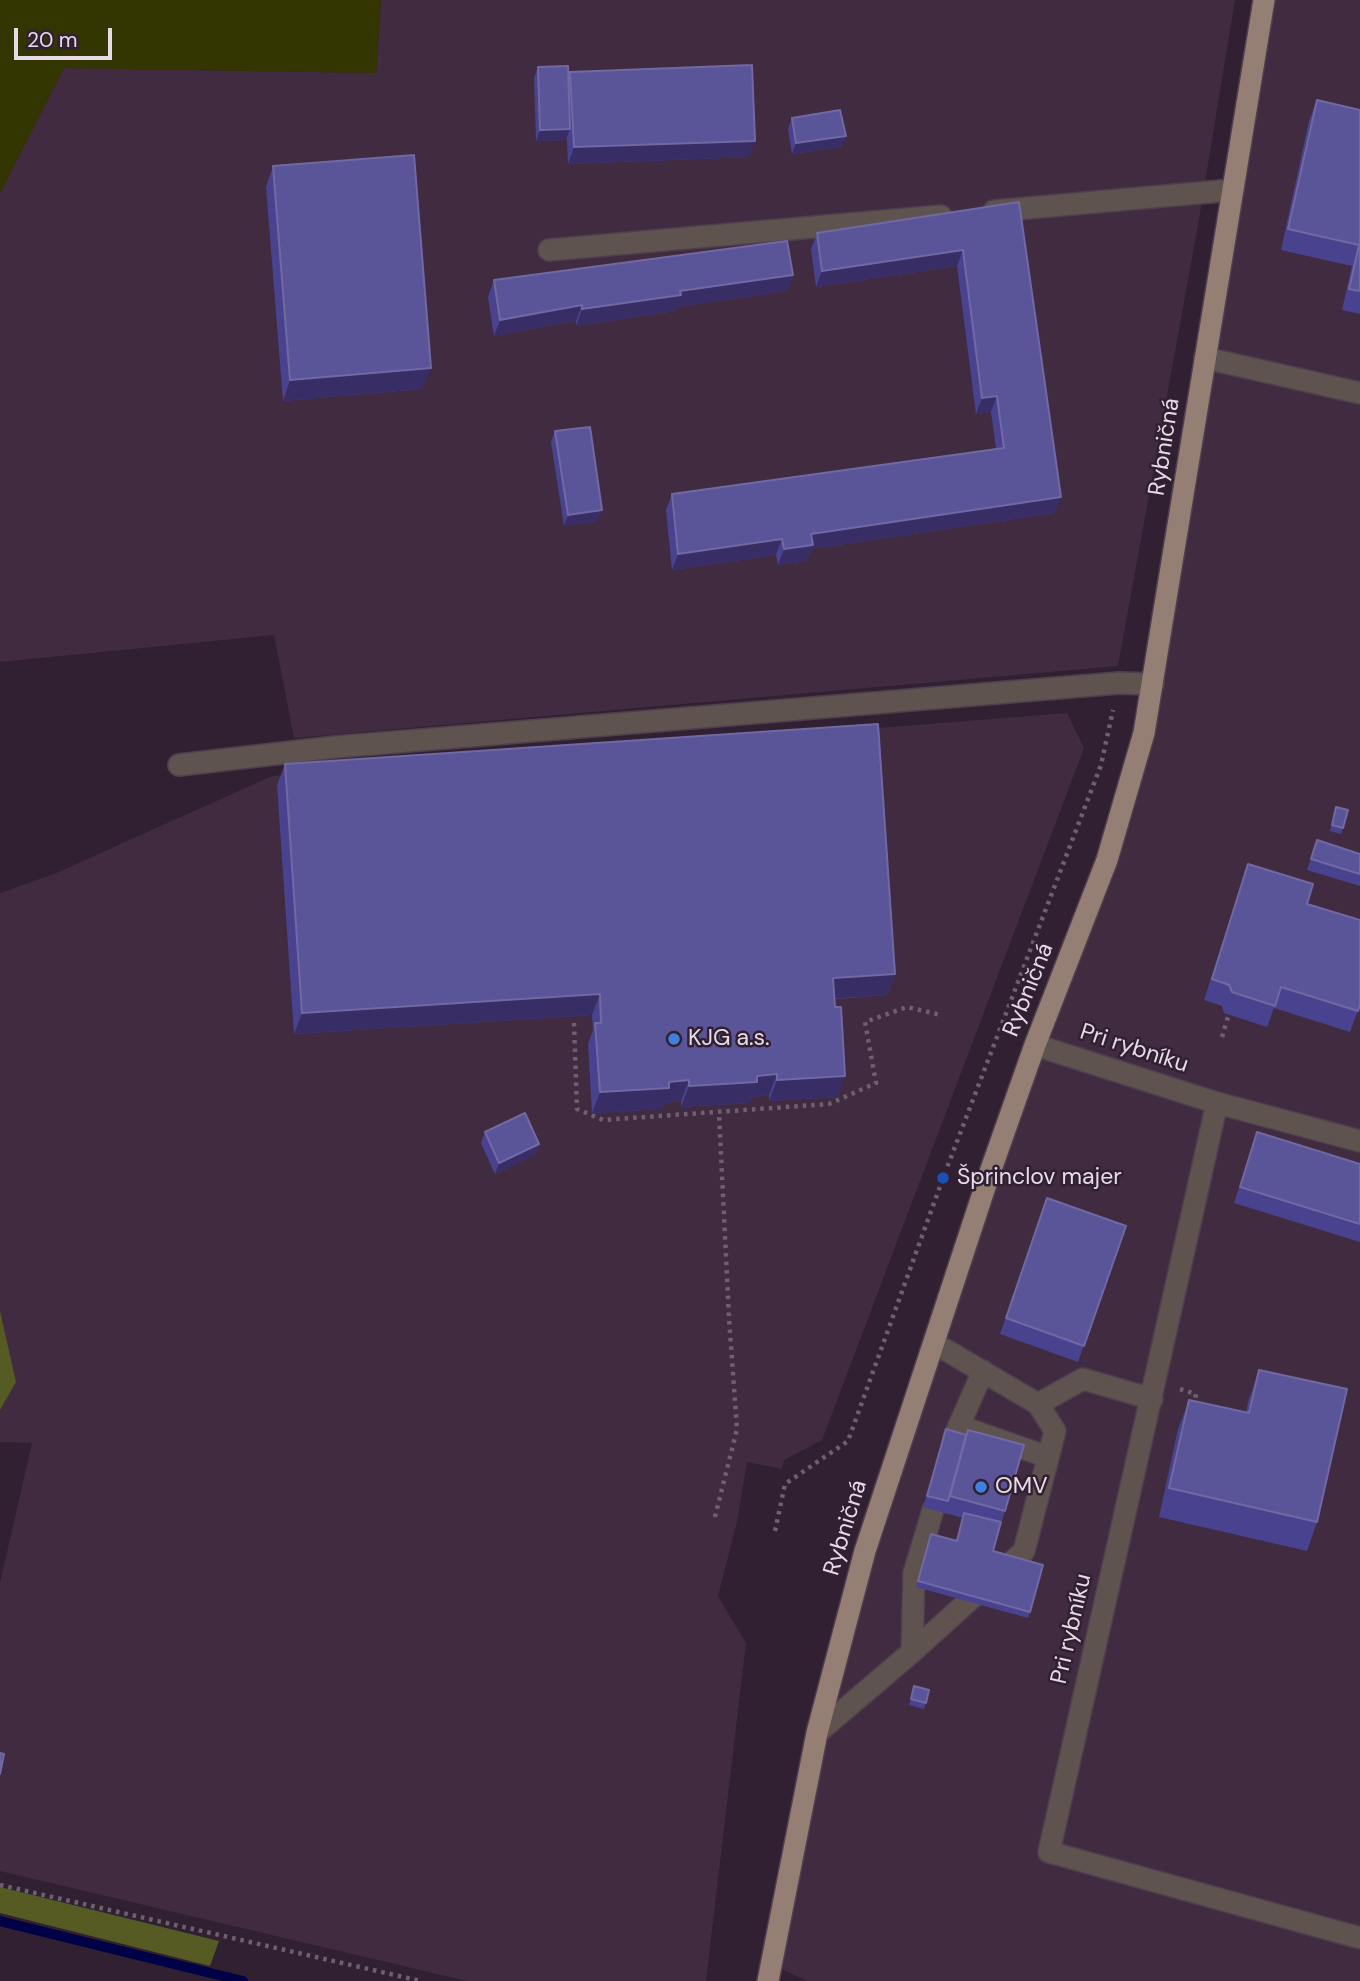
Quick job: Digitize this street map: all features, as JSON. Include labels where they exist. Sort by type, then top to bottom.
[{"type":"main road","name":"Rybničná","points":[[768,1981],[817,1733],[865,1551],[1035,1045],[1107,860],[1143,733],[1264,0]]},
{"type":"lane","points":[[549,250],[1232,191]]},
{"type":"lane","points":[[1205,358],[1360,393]]},
{"type":"lane","points":[[179,765],[335,747],[1119,683],[1153,684]]},
{"type":"lane","name":"Pri rybníku","points":[[1035,1045],[1217,1103],[1360,1141]]},
{"type":"lane","name":"Pri rybníku","points":[[1217,1103],[1049,1852],[1360,1938]]},
{"type":"lane","points":[[817,1733],[1024,1551],[1055,1431],[1038,1404],[934,1343]]},
{"type":"lane","points":[[983,1371],[956,1434],[1048,1457]]},
{"type":"lane","points":[[1038,1404],[1083,1379],[1154,1391]]},
{"type":"lane","points":[[912,1652],[914,1573],[933,1510]]},
{"type":"path","points":[[775,1531],[785,1484],[848,1441],[943,1178],[1101,765],[1119,683]]},
{"type":"path","points":[[574,1023],[578,1109],[603,1121],[829,1104],[876,1083],[865,1022],[907,1007],[940,1015]]},
{"type":"path","points":[[1222,1037],[1228,1017]]},
{"type":"path","points":[[715,1517],[737,1429],[719,1113]]},
{"type":"path","points":[[1154,1391],[1196,1394],[1192,1414]]},
{"type":"path","points":[[0,1885],[421,1981]]},
{"type":"shaded area","points":[[0,0],[381,0],[376,73],[64,68],[0,193]]},
{"type":"shaded area","points":[[381,0],[1235,0],[1198,225],[1118,666],[294,738],[274,635],[0,662],[0,193],[64,68],[376,73]]},
{"type":"shaded area","points":[[1264,0],[1360,0],[1360,1981],[807,1981],[771,1964],[831,1675],[1117,830]]},
{"type":"shaded area","points":[[1067,713],[1084,748],[822,1440],[784,1460],[782,1469],[747,1462],[737,1522],[718,1596],[746,1643],[706,1981],[467,1981],[0,1871],[0,1583],[32,1443],[0,1442],[0,893],[54,874],[272,776]]},
{"type":"green space","points":[[0,1311],[16,1382],[0,1410]]},
{"type":"green space","points":[[0,1887],[219,1941],[210,1966],[0,1913]]},
{"type":"building","points":[[752,65],[755,141],[574,147],[570,72]]},
{"type":"building","points":[[568,66],[570,129],[540,130],[538,67]]},
{"type":"building","points":[[1317,100],[1360,110],[1360,291],[1349,289],[1359,245],[1288,229]]},
{"type":"building","points":[[840,110],[846,136],[796,143],[792,118]]},
{"type":"building","points":[[414,155],[431,368],[290,380],[273,166]]},
{"type":"building","points":[[1019,202],[1061,497],[811,534],[813,545],[784,549],[782,539],[678,554],[672,494],[1004,448],[997,396],[982,398],[963,250],[822,271],[817,233]]},
{"type":"building","points":[[787,241],[793,275],[680,291],[681,295],[582,309],[582,305],[500,320],[494,280]]},
{"type":"building","points":[[590,427],[602,510],[568,515],[555,431]]},
{"type":"building","points":[[878,724],[895,974],[833,978],[835,1007],[841,1007],[845,1076],[777,1080],[777,1074],[757,1076],[757,1082],[689,1086],[689,1080],[669,1082],[669,1088],[600,1092],[595,1023],[601,1023],[600,994],[302,1013],[285,764]]},
{"type":"building","points":[[1336,807],[1348,810],[1343,828],[1332,825]]},
{"type":"building","points":[[1317,840],[1360,854],[1360,874],[1311,859]]},
{"type":"building","points":[[1248,864],[1313,884],[1307,904],[1360,920],[1358,1011],[1281,987],[1275,1006],[1232,992],[1229,985],[1212,979]]},
{"type":"building","points":[[525,1113],[539,1144],[499,1163],[485,1132]]},
{"type":"building","points":[[1257,1132],[1360,1164],[1360,1224],[1240,1187]]},
{"type":"building","points":[[1047,1198],[1126,1226],[1084,1346],[1006,1318]]},
{"type":"building","points":[[1259,1370],[1347,1389],[1317,1522],[1169,1488],[1189,1400],[1249,1413]]},
{"type":"building","points":[[946,1429],[966,1435],[948,1501],[927,1496]]},
{"type":"building","name":"OMV","points":[[968,1430],[1024,1445],[1005,1511],[950,1496]]},
{"type":"building","points":[[964,1513],[1001,1522],[993,1551],[1043,1565],[1030,1612],[918,1581],[931,1534],[957,1541]]},
{"type":"building","points":[[914,1686],[929,1690],[926,1703],[911,1699]]},
{"type":"building","points":[[0,1753],[4,1754],[0,1774]]},
{"type":"waterway","points":[[0,1921],[243,1981]]},
{"type":"place","name":"KJG a.s.","points":[[674,1039]]},
{"type":"place","name":"Šprinclov majer","points":[[943,1178]]},
{"type":"place","name":"OMV","points":[[981,1487]]}]
